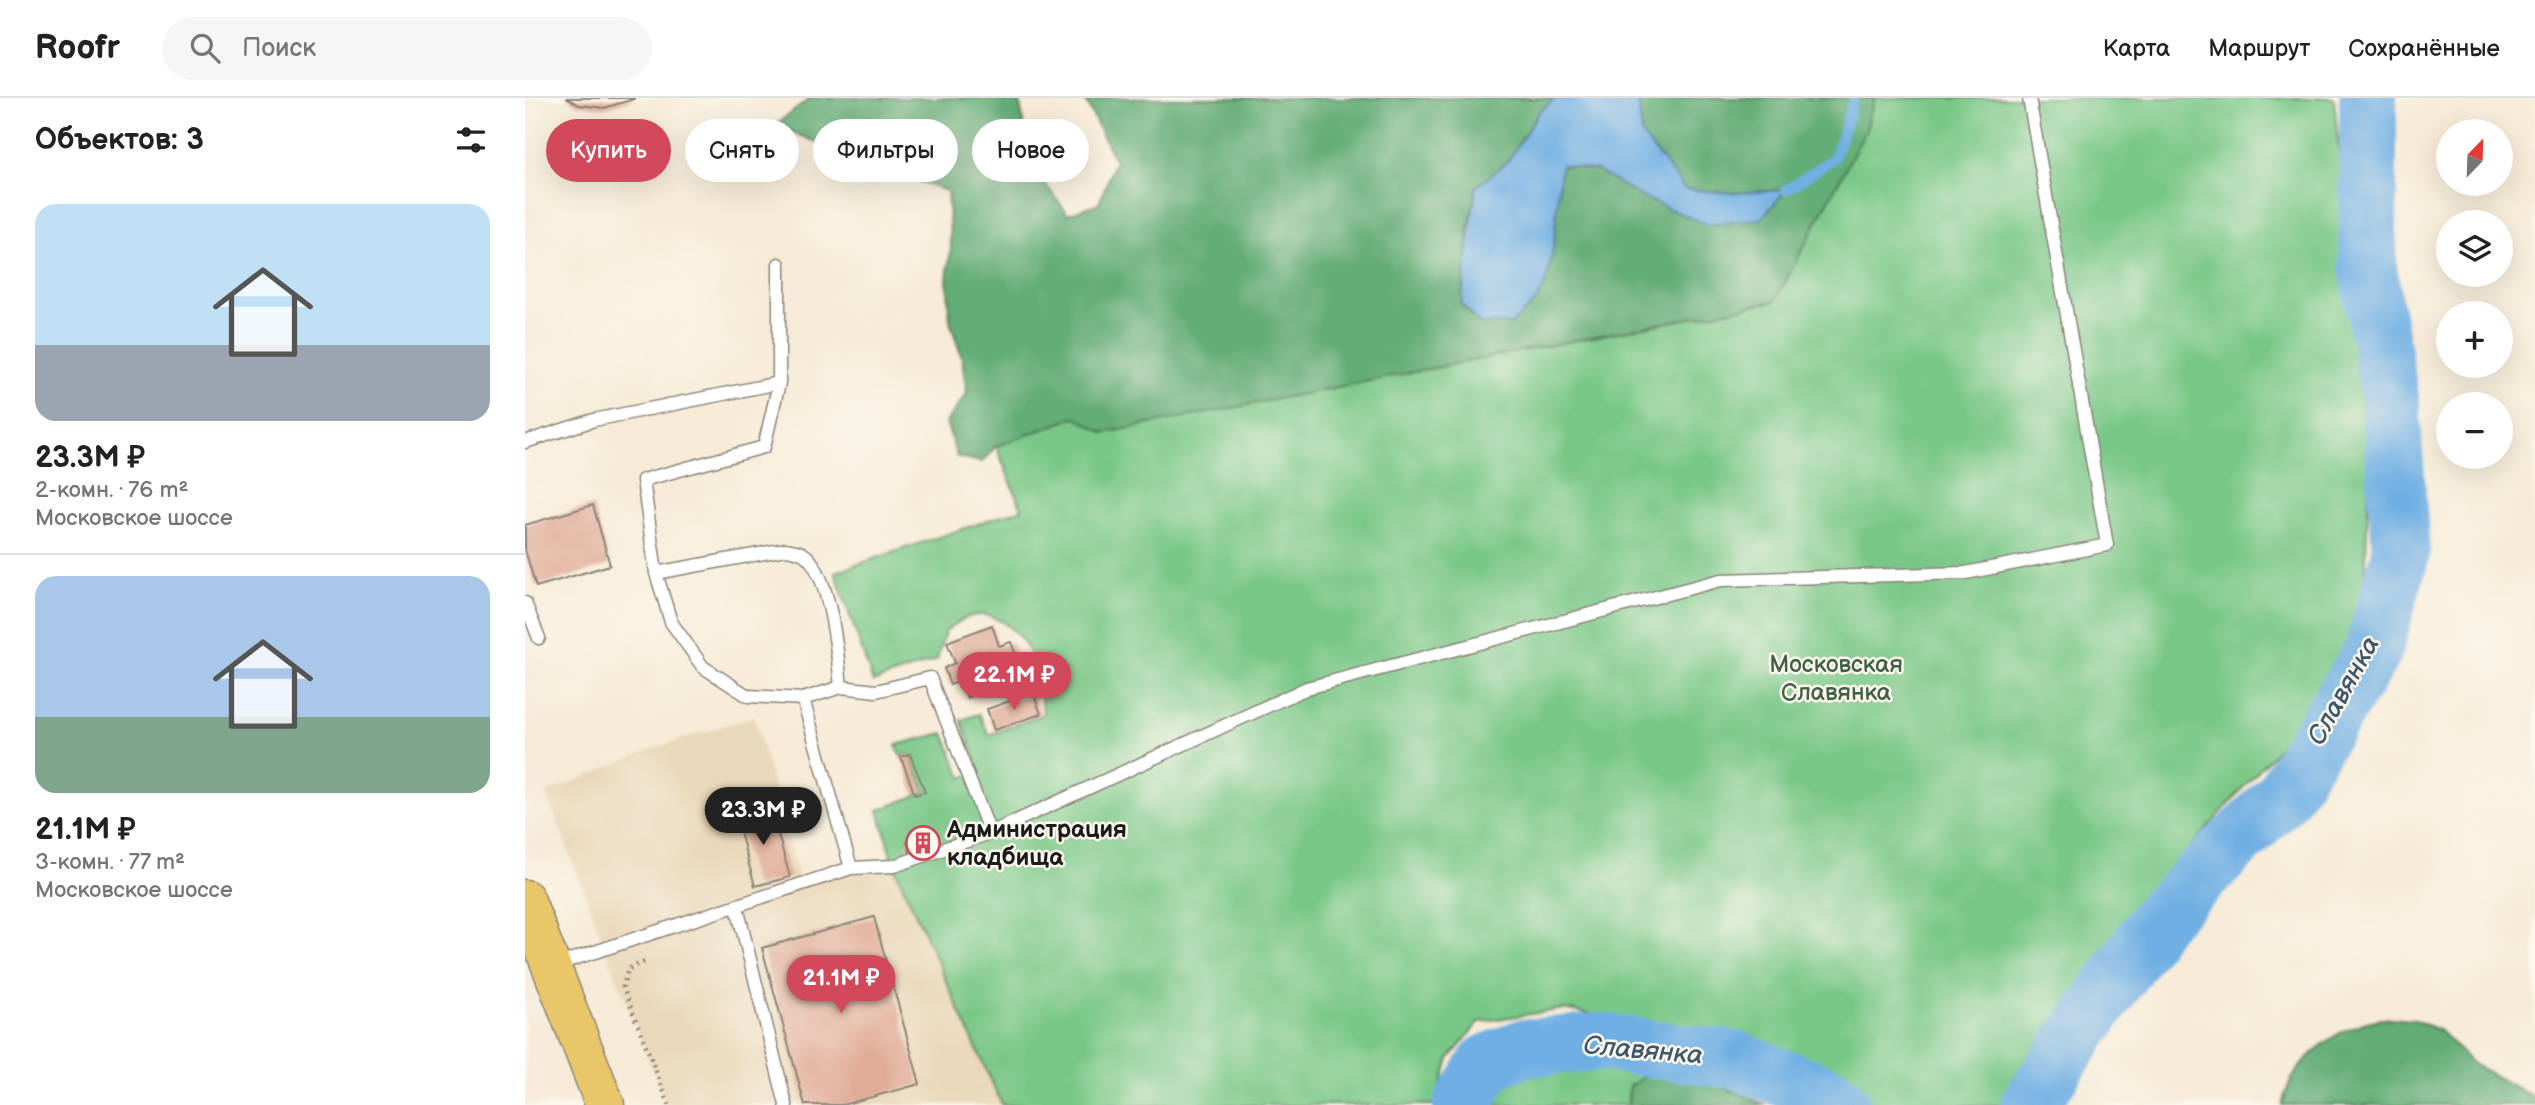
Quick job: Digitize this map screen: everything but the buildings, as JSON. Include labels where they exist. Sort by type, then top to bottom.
[{"type":"highway","points":[[525,899],[605,1105]]},
{"type":"lane","points":[[551,966],[851,868],[894,866],[990,833],[1307,688],[1721,580],[1966,573],[2107,545],[2029,98]]},
{"type":"lane","points":[[779,264],[779,383],[764,447],[643,480],[656,573],[671,622],[703,667],[748,696],[803,699],[841,687],[876,691],[930,678],[990,833]]},
{"type":"lane","points":[[525,442],[594,420],[779,383]]},
{"type":"lane","points":[[656,573],[786,549],[803,554],[816,569],[834,623],[841,687]]},
{"type":"lane","points":[[525,603],[539,638]]},
{"type":"lane","points":[[803,699],[851,868]]},
{"type":"lane","points":[[737,907],[786,1105]]},
{"type":"path","points":[[645,936],[653,958],[628,969],[623,987],[669,1105]]},
{"type":"shaded area","points":[[754,716],[799,881],[894,866],[1002,1105],[666,1105],[546,793],[654,748]]},
{"type":"green space","points":[[811,98],[1019,98],[1023,119],[972,119],[972,182],[1044,182],[1068,214],[1099,203],[1115,161],[1084,98],[1555,98],[1538,113],[1508,161],[1476,188],[1468,232],[1479,324],[1511,324],[1526,311],[1542,290],[1554,237],[1561,165],[1597,171],[1644,198],[1785,190],[1732,193],[1685,189],[1642,135],[1638,98],[1874,98],[1866,130],[1775,301],[1104,433],[1076,417],[996,446],[982,462],[957,457],[946,422],[967,394],[962,358],[950,321],[947,279],[951,247],[947,191],[921,182],[958,182],[958,119],[813,119],[813,141],[799,135],[799,119],[783,119]]},
{"type":"green space","name":"Московская Славянка","points":[[1874,98],[2334,98],[2369,476],[2364,612],[2309,713],[2157,885],[2031,1090],[2012,1105],[1872,1105],[1844,1081],[1694,1033],[1563,1009],[1479,1022],[1449,1059],[1435,1105],[1002,1105],[894,866],[879,810],[925,792],[910,754],[901,757],[896,745],[944,733],[962,778],[980,770],[961,720],[979,714],[989,735],[1044,714],[1035,666],[1026,646],[1011,628],[1001,621],[979,615],[965,618],[945,631],[937,660],[873,682],[835,572],[1022,509],[996,446],[1076,417],[1104,433],[1775,301],[1866,130]]},
{"type":"green space","points":[[2391,1018],[2415,1020],[2439,1030],[2473,1064],[2535,1098],[2535,1105],[2282,1105],[2297,1071],[2323,1044],[2356,1026]]},
{"type":"green space","points":[[1545,1061],[1661,1066],[1629,1086],[1628,1105],[1491,1105],[1504,1080],[1518,1071]]},
{"type":"green space","points":[[1661,1066],[1674,1074],[1698,1076],[1766,1105],[1628,1105],[1629,1086]]},
{"type":"water","points":[[1555,98],[1638,98],[1642,135],[1685,189],[1732,193],[1786,190],[1761,219],[1707,225],[1644,198],[1597,171],[1562,165],[1555,237],[1543,289],[1535,302],[1511,324],[1479,324],[1461,304],[1476,187],[1508,161],[1538,113]]},
{"type":"waterway","points":[[1786,190],[1834,158],[1854,98]]},
{"type":"waterway","name":"Славянка","points":[[2029,1105],[2158,919],[2282,796],[2373,651],[2401,553],[2391,404],[2368,269],[2368,98]]},
{"type":"waterway","name":"Славянка","points":[[1462,1105],[1487,1063],[1523,1048],[1602,1042],[1735,1060],[1829,1095],[1841,1105]]},
{"type":"place","name":"Администрация кладбища","points":[[923,843]]}]
